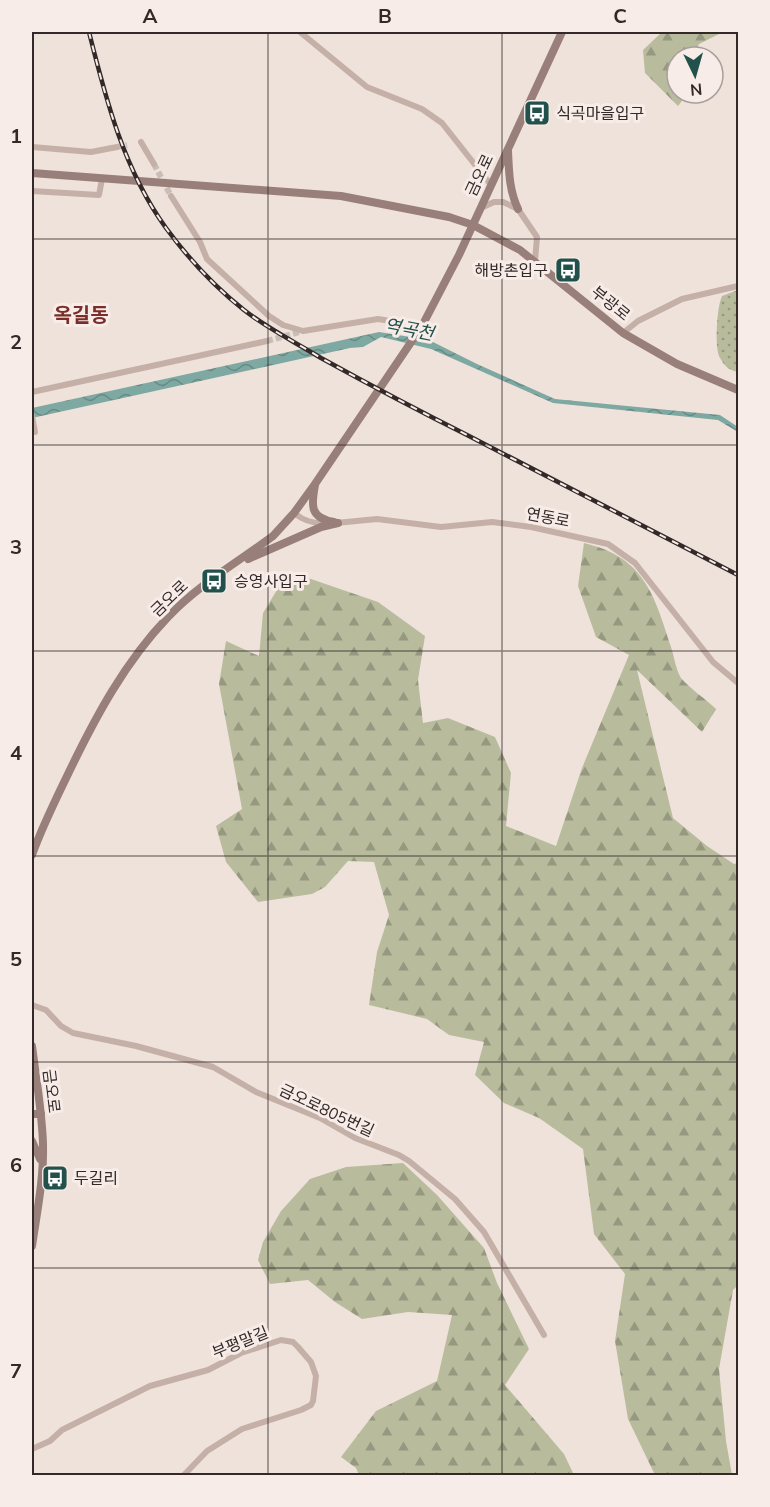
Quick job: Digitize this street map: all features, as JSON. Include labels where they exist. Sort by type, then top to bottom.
[{"type":"main road","name":"금오로","points":[[32,855],[50,811],[98,716],[129,666],[168,617],[190,596],[273,536],[294,513],[421,328],[473,225],[562,32]]},
{"type":"main road","points":[[508,148],[509,177],[513,199],[518,209]]},
{"type":"main road","name":"부광로","points":[[32,173],[341,196],[425,211],[473,225],[501,238],[535,261],[623,333],[677,364],[738,390]]},
{"type":"main road","points":[[315,484],[313,505],[315,511],[323,520],[338,523]]},
{"type":"main road","points":[[231,566],[288,541],[338,523]]},
{"type":"main road","name":"금오로","points":[[32,1046],[42,1164],[32,1246]]},
{"type":"main road","points":[[32,1082],[35,1069]]},
{"type":"main road","points":[[32,1141],[42,1164]]},
{"type":"street","points":[[300,32],[367,87],[392,95],[433,115],[442,123],[490,185]]},
{"type":"street","points":[[141,142],[154,164]]},
{"type":"street","points":[[32,147],[91,152],[117,147]]},
{"type":"street","points":[[32,191],[99,195],[102,179]]},
{"type":"street","points":[[171,196],[200,242],[207,259],[269,316],[283,325],[303,331],[378,319],[421,328]]},
{"type":"street","points":[[480,208],[494,202],[504,202],[518,209],[537,237],[535,261]]},
{"type":"street","points":[[623,333],[638,321],[682,299],[738,286]]},
{"type":"street","points":[[32,392],[267,341]]},
{"type":"street","points":[[32,416],[35,432]]},
{"type":"street","name":"연동로","points":[[294,513],[311,523],[377,519],[441,527],[492,522],[531,527],[608,544],[634,562],[713,662],[738,683]]},
{"type":"street","name":"금오로805번길","points":[[32,1005],[46,1010],[61,1026],[73,1033],[136,1046],[213,1067],[256,1092],[320,1118],[355,1138],[409,1161],[455,1199],[484,1232],[544,1335]]},
{"type":"street","name":"부평말길","points":[[32,1449],[50,1441],[62,1430],[150,1386],[208,1370],[241,1353],[281,1340],[293,1342],[311,1362],[316,1376],[311,1405],[242,1429],[207,1451],[183,1476]]},
{"type":"green space","points":[[662,32],[723,32],[699,45],[665,45],[665,93],[645,73],[643,50]]},
{"type":"green space","points":[[738,290],[738,372],[728,368],[718,353],[717,327],[722,296]]},
{"type":"green space","points":[[584,543],[604,549],[621,558],[644,580],[659,610],[681,678],[716,709],[702,732],[637,670],[673,818],[707,846],[734,864],[738,863],[738,1285],[733,1290],[719,1369],[726,1441],[732,1475],[655,1475],[628,1419],[615,1341],[625,1274],[594,1234],[583,1149],[539,1118],[504,1103],[475,1075],[484,1042],[449,1035],[427,1019],[369,1005],[377,952],[389,915],[374,862],[348,861],[325,887],[312,894],[258,902],[226,862],[216,826],[242,809],[219,684],[226,641],[259,656],[263,613],[286,575],[311,579],[378,602],[425,636],[418,680],[423,723],[448,718],[495,737],[511,773],[506,826],[556,846],[582,768],[629,655],[596,637],[578,586]]},
{"type":"green space","points":[[403,1163],[437,1195],[484,1248],[497,1283],[529,1349],[505,1385],[564,1454],[574,1475],[359,1475],[356,1468],[341,1457],[376,1411],[437,1381],[452,1315],[408,1312],[362,1319],[335,1302],[308,1280],[270,1284],[258,1260],[263,1242],[281,1211],[310,1179],[346,1167]]},
{"type":"water","points":[[379,332],[429,340],[555,399],[720,415],[738,427],[738,432],[718,420],[553,403],[431,349],[381,337],[363,347],[32,418],[32,408]]},
{"type":"tunnel","points":[[117,147],[127,145]]},
{"type":"tunnel","points":[[154,164],[171,196]]},
{"type":"tunnel","points":[[267,341],[303,331]]},
{"type":"railway","points":[[89,32],[118,134],[151,206],[174,239],[202,272],[233,301],[253,317],[321,358],[738,575]]},
{"type":"place","name":"식곡마을입구","points":[[537,113]]},
{"type":"place","name":"해방촌입구","points":[[568,270]]},
{"type":"place","name":"승영사입구","points":[[214,581]]},
{"type":"place","name":"두길리","points":[[55,1178]]},
{"type":"district","name":"옥길동","points":[[81,314]]},
{"type":"water label","name":"역곡천","points":[[409,329]]}]
